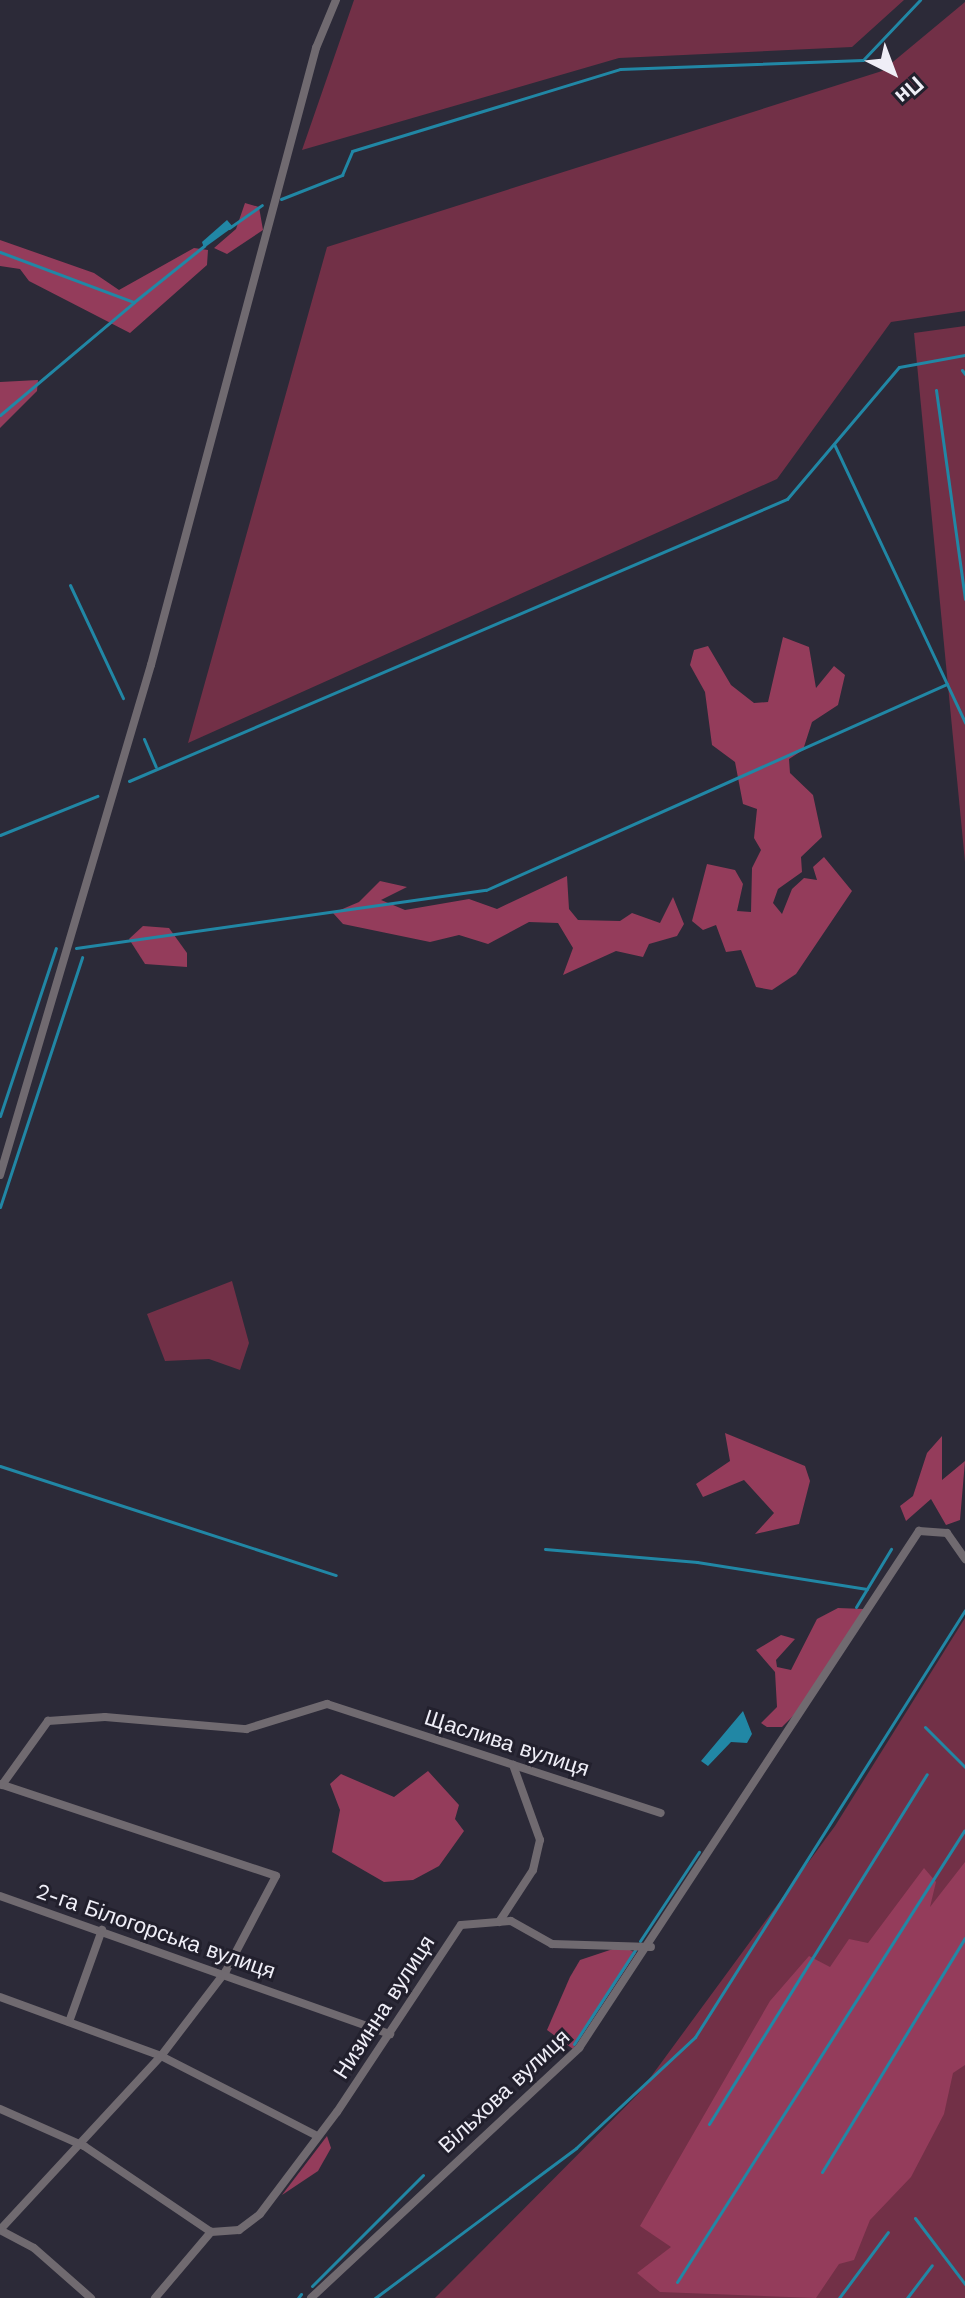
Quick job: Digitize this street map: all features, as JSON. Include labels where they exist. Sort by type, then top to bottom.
[{"type":"street","points":[[0,1175],[151,665],[316,48],[336,0]]},
{"type":"street","name":"Вільхова вулиця","points":[[311,2298],[579,2048],[651,1947],[919,1531],[947,1533],[965,1559]]},
{"type":"street","name":"Щаслива вулиця","points":[[1,1785],[48,1721],[105,1717],[246,1729],[327,1704],[342,1706],[661,1813]]},
{"type":"street","points":[[499,1922],[533,1870],[540,1840],[534,1807],[511,1764]]},
{"type":"street","points":[[1,1785],[276,1876],[226,1971],[161,2056],[84,2146],[0,2230],[34,2248],[91,2298]]},
{"type":"street","name":"2-га Білогорська вулиця","points":[[0,1896],[226,1971],[367,2031],[390,2034]]},
{"type":"street","name":"Низинна вулиця","points":[[211,2232],[247,2227],[390,2034],[461,1925],[499,1922],[529,1928],[552,1944],[651,1947]]},
{"type":"street","points":[[69,2022],[102,1930]]},
{"type":"street","points":[[0,1997],[161,2056],[317,2136]]},
{"type":"street","points":[[0,2109],[84,2146],[211,2232],[155,2298]]},
{"type":"shaded area","points":[[354,0],[904,0],[852,47],[619,58],[302,150]]},
{"type":"shaded area","points":[[965,2],[965,311],[891,322],[777,479],[188,743],[327,247],[882,71]]},
{"type":"shaded area","points":[[245,203],[259,207],[263,230],[227,254],[214,248],[236,229]]},
{"type":"shaded area","points":[[0,240],[94,273],[119,290],[194,248],[208,250],[207,265],[130,333],[29,281],[20,269],[0,266]]},
{"type":"shaded area","points":[[965,326],[965,862],[914,333]]},
{"type":"shaded area","points":[[38,380],[37,391],[0,428],[0,382]]},
{"type":"shaded area","points":[[783,637],[809,647],[816,688],[834,666],[845,675],[838,705],[812,722],[803,750],[789,759],[790,773],[813,795],[822,837],[801,857],[802,872],[778,889],[773,903],[782,914],[792,889],[804,878],[817,880],[813,867],[824,857],[852,891],[796,974],[772,990],[756,987],[741,950],[726,952],[716,925],[703,930],[692,921],[707,864],[735,870],[743,884],[737,911],[751,912],[752,868],[761,850],[754,838],[757,809],[743,804],[735,762],[712,745],[705,692],[690,665],[694,650],[708,646],[731,685],[754,703],[768,702]]},
{"type":"shaded area","points":[[567,876],[569,909],[578,920],[620,921],[632,913],[660,923],[673,897],[684,924],[677,936],[649,944],[643,957],[616,951],[563,975],[573,948],[558,923],[529,922],[488,944],[459,935],[430,942],[343,924],[333,913],[359,902],[380,881],[407,887],[381,900],[405,910],[469,899],[497,909]]},
{"type":"shaded area","points":[[143,926],[169,928],[187,953],[187,967],[145,964],[129,939]]},
{"type":"shaded area","points":[[232,1281],[249,1343],[240,1370],[209,1359],[165,1361],[147,1314]]},
{"type":"shaded area","points":[[725,1433],[805,1466],[810,1481],[799,1524],[755,1534],[774,1513],[744,1480],[703,1497],[696,1484],[730,1461]]},
{"type":"shaded area","points":[[942,1436],[942,1480],[965,1461],[960,1520],[946,1525],[931,1499],[906,1521],[900,1506],[913,1496],[927,1453]]},
{"type":"shaded area","points":[[838,1608],[864,1609],[801,1708],[782,1727],[767,1727],[761,1723],[777,1707],[775,1672],[756,1650],[781,1635],[795,1639],[776,1660],[777,1667],[791,1670],[817,1619]]},
{"type":"shaded area","points":[[965,1618],[965,2298],[435,2298],[639,2093],[835,1826]]},
{"type":"shaded area","points":[[428,1771],[459,1805],[455,1819],[464,1831],[439,1866],[413,1880],[384,1882],[332,1852],[340,1810],[330,1784],[341,1774],[394,1797]]},
{"type":"shaded area","points":[[965,1862],[965,2065],[953,2073],[944,2114],[911,2177],[870,2220],[854,2260],[839,2264],[816,2298],[660,2292],[637,2273],[671,2247],[640,2226],[770,2001],[809,1956],[830,1967],[849,1939],[868,1943],[924,1868],[936,1882],[930,1907]]},
{"type":"shaded area","points":[[622,1946],[636,1953],[573,2049],[547,2030],[570,1977],[580,1960]]},
{"type":"shaded area","points":[[327,2136],[331,2148],[318,2171],[282,2195]]},
{"type":"water","points":[[227,220],[233,227],[204,248],[202,242]]},
{"type":"water","points":[[743,1711],[752,1734],[747,1743],[731,1742],[708,1766],[701,1761]]},
{"type":"waterway","points":[[281,199],[342,175],[352,151],[620,69],[863,60],[920,0]]},
{"type":"waterway","points":[[229,228],[262,205]]},
{"type":"waterway","points":[[0,252],[134,302],[204,246]]},
{"type":"waterway","points":[[0,415],[134,302]]},
{"type":"waterway","points":[[129,781],[787,499],[899,367],[965,355]]},
{"type":"waterway","points":[[962,370],[965,374]]},
{"type":"waterway","points":[[936,390],[965,599]]},
{"type":"waterway","points":[[834,444],[965,723]]},
{"type":"waterway","points":[[70,585],[123,698]]},
{"type":"waterway","points":[[76,948],[486,890],[947,684]]},
{"type":"waterway","points":[[144,739],[156,767]]},
{"type":"waterway","points":[[0,835],[97,796]]},
{"type":"waterway","points":[[0,1116],[56,948]]},
{"type":"waterway","points":[[0,1207],[82,957]]},
{"type":"waterway","points":[[0,1466],[336,1575]]},
{"type":"waterway","points":[[545,1549],[697,1562],[867,1589]]},
{"type":"waterway","points":[[856,1607],[891,1549]]},
{"type":"waterway","points":[[375,2298],[576,2148],[695,2037],[965,1610]]},
{"type":"waterway","points":[[925,1727],[965,1767]]},
{"type":"waterway","points":[[709,2124],[927,1774]]},
{"type":"waterway","points":[[677,2282],[964,1831]]},
{"type":"waterway","points":[[640,1941],[699,1852]]},
{"type":"waterway","points":[[822,2172],[965,1938]]},
{"type":"waterway","points":[[574,2044],[635,1950]]},
{"type":"waterway","points":[[312,2286],[423,2175]]},
{"type":"waterway","points":[[915,2218],[965,2284]]},
{"type":"waterway","points":[[839,2298],[888,2232]]},
{"type":"waterway","points":[[907,2298],[932,2265]]},
{"type":"waterway","points":[[298,2298],[301,2294]]}]
